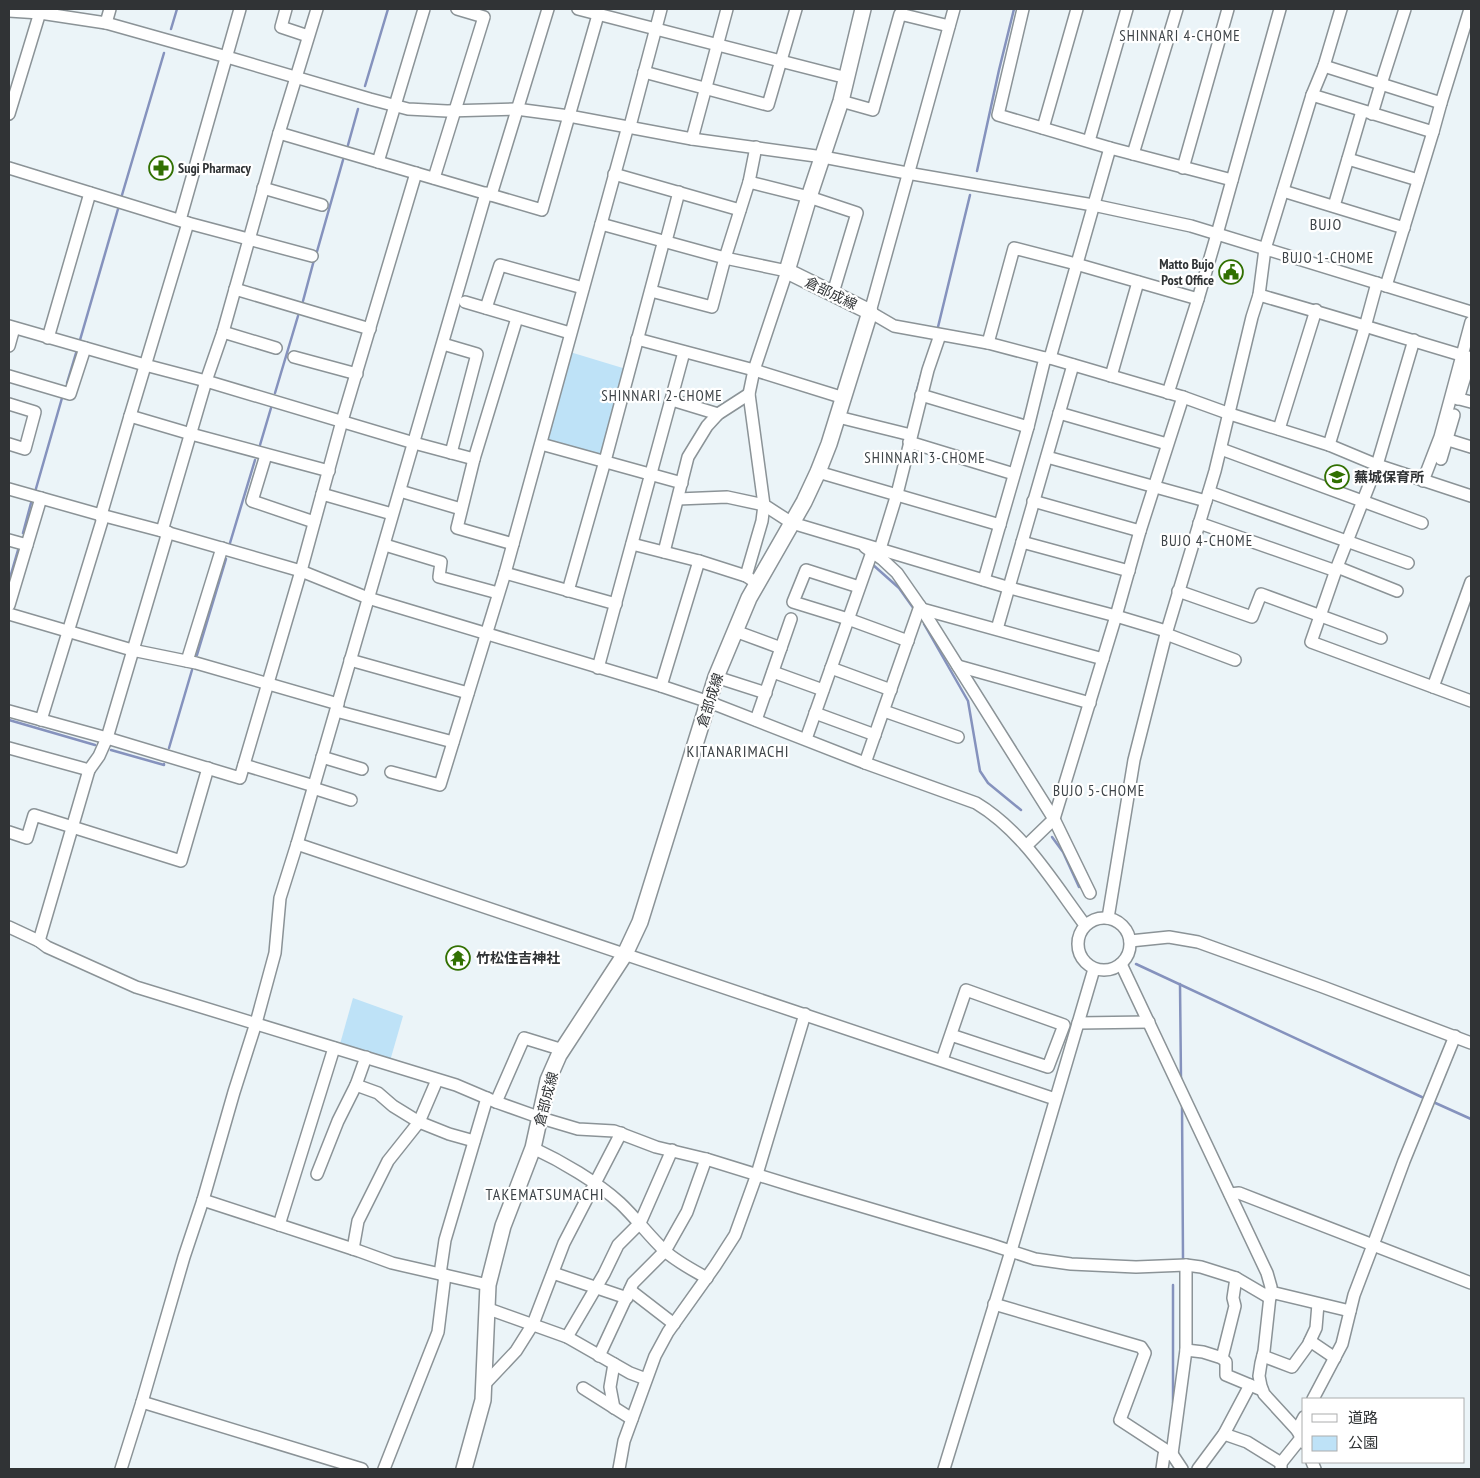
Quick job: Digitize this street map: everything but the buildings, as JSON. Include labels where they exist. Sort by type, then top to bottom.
[{"type":"main road","points":[[787,271],[841,101],[863,9]]},
{"type":"main road","name":"倉部成線","points":[[464,1469],[483,1400],[488,1285],[502,1226],[533,1148],[548,1080],[562,1050],[625,954],[640,922],[716,677],[749,598],[752,580],[792,523],[818,472],[838,417],[870,312],[787,271]]},
{"type":"street","points":[[106,23],[110,9]]},
{"type":"street","points":[[41,720],[102,521],[101,515],[145,365],[240,9]]},
{"type":"street","points":[[286,9],[281,27],[308,36]]},
{"type":"street","points":[[39,940],[89,770],[99,756],[107,738],[206,381],[223,332],[316,9]]},
{"type":"street","points":[[378,162],[424,9]]},
{"type":"street","points":[[434,178],[484,17],[457,9]]},
{"type":"street","points":[[121,1469],[256,1023],[275,953],[280,898],[385,545],[392,514],[489,194],[548,9]]},
{"type":"street","points":[[578,9],[846,78]]},
{"type":"street","points":[[391,772],[440,785],[505,573],[661,9]]},
{"type":"street","points":[[692,139],[727,9]]},
{"type":"street","points":[[644,72],[768,105],[796,9]]},
{"type":"street","points":[[954,9],[870,312],[894,326],[988,342],[1168,392],[1230,414],[1329,445],[1377,465],[1471,496]]},
{"type":"street","points":[[1023,9],[998,115],[1110,148],[1232,180]]},
{"type":"street","points":[[1043,128],[1077,9]]},
{"type":"street","points":[[1089,141],[1127,9]]},
{"type":"street","points":[[1133,154],[1177,9]]},
{"type":"street","points":[[1183,168],[1228,9]]},
{"type":"street","points":[[1168,392],[1218,234],[1280,9]]},
{"type":"street","points":[[1108,918],[1134,760],[1166,633],[1208,497],[1230,414],[1252,317],[1259,295],[1265,248],[1312,95],[1324,66],[1341,9]]},
{"type":"street","points":[[1334,206],[1348,159],[1367,112],[1381,84],[1405,9]]},
{"type":"street","points":[[1329,445],[1365,327],[1404,228],[1470,9]]},
{"type":"street","points":[[9,114],[40,11]]},
{"type":"street","points":[[9,12],[40,11],[106,23],[395,106],[455,111],[517,110],[569,116],[692,139],[823,157],[1093,205],[1191,226],[1471,312]]},
{"type":"street","points":[[841,101],[873,110],[900,14],[949,26]]},
{"type":"street","points":[[279,133],[542,210],[598,15]]},
{"type":"street","points":[[1324,66],[1441,102]]},
{"type":"street","points":[[1312,95],[1433,132]]},
{"type":"street","points":[[651,291],[712,308],[725,258],[749,182],[756,148]]},
{"type":"street","points":[[984,580],[1110,148]]},
{"type":"street","points":[[1348,159],[1418,180]]},
{"type":"street","points":[[9,168],[184,221],[312,256]]},
{"type":"street","points":[[9,711],[240,778],[301,572],[342,421],[416,173]]},
{"type":"street","points":[[614,174],[740,210]]},
{"type":"street","points":[[749,182],[809,197],[857,213],[833,293]]},
{"type":"street","points":[[263,188],[322,206]]},
{"type":"street","points":[[1283,191],[1404,228]]},
{"type":"street","points":[[568,591],[679,192]]},
{"type":"street","points":[[48,338],[90,193]]},
{"type":"street","points":[[601,224],[725,258],[787,271],[754,370],[749,394],[764,506],[752,580],[699,561],[632,544]]},
{"type":"street","points":[[988,342],[1014,248],[1198,299]]},
{"type":"street","points":[[486,308],[500,265],[583,288]]},
{"type":"street","points":[[1111,376],[1138,282]]},
{"type":"street","points":[[234,289],[370,330]]},
{"type":"street","points":[[1259,295],[1316,310],[1365,327],[1469,357]]},
{"type":"street","points":[[465,302],[570,333]]},
{"type":"street","points":[[1279,429],[1316,310]]},
{"type":"street","points":[[513,544],[457,528],[474,459],[517,318]]},
{"type":"street","points":[[1441,459],[1444,439],[1455,398],[1469,357],[1471,322]]},
{"type":"street","points":[[9,346],[12,327],[474,459]]},
{"type":"street","points":[[223,332],[276,348]]},
{"type":"street","points":[[806,739],[859,587],[876,550],[897,494],[921,395],[940,335]]},
{"type":"street","points":[[637,339],[754,370],[844,398]]},
{"type":"street","points":[[1414,340],[1377,465],[1310,642],[1471,701]]},
{"type":"street","points":[[443,344],[477,354],[450,452]]},
{"type":"street","points":[[9,376],[70,394],[85,348]]},
{"type":"street","points":[[598,668],[684,352]]},
{"type":"street","points":[[294,357],[357,374]]},
{"type":"street","points":[[997,629],[1073,365]]},
{"type":"street","points":[[664,552],[688,457],[707,426],[718,414],[749,394]]},
{"type":"street","points":[[921,395],[1028,427]]},
{"type":"street","points":[[1026,846],[1054,819],[1182,397]]},
{"type":"street","points":[[1455,398],[1471,402]]},
{"type":"street","points":[[672,400],[718,414]]},
{"type":"street","points":[[9,404],[35,412],[25,449],[9,444]]},
{"type":"street","points":[[1059,413],[1167,444]]},
{"type":"street","points":[[130,416],[329,471]]},
{"type":"street","points":[[838,417],[1014,474]]},
{"type":"street","points":[[1423,481],[1444,439]]},
{"type":"street","points":[[1444,439],[1471,447]]},
{"type":"street","points":[[541,444],[682,483]]},
{"type":"street","points":[[1221,449],[1422,523]]},
{"type":"street","points":[[266,454],[252,501],[314,522]]},
{"type":"street","points":[[1047,457],[1154,487],[1208,497],[1408,563]]},
{"type":"street","points":[[818,472],[1000,525]]},
{"type":"street","points":[[9,488],[222,548],[301,572],[368,598],[661,686],[709,702],[865,763],[976,803],[1006,824],[1026,846],[1085,925]]},
{"type":"street","points":[[400,491],[461,509]]},
{"type":"street","points":[[322,494],[392,514]]},
{"type":"street","points":[[678,499],[728,497],[764,506],[792,523],[858,542],[876,550],[1116,616],[1235,660]]},
{"type":"street","points":[[9,605],[11,591],[41,498]]},
{"type":"street","points":[[1033,502],[1140,531]]},
{"type":"street","points":[[1199,523],[1397,590]]},
{"type":"street","points":[[9,540],[27,545]]},
{"type":"street","points":[[1022,542],[1128,571]]},
{"type":"street","points":[[385,545],[441,562],[438,577],[498,593]]},
{"type":"street","points":[[187,661],[222,548]]},
{"type":"street","points":[[876,550],[897,573],[921,608],[1054,819],[1090,893]]},
{"type":"street","points":[[661,686],[699,561]]},
{"type":"street","points":[[859,587],[806,570],[794,602],[908,641]]},
{"type":"street","points":[[505,573],[616,604]]},
{"type":"street","points":[[1433,687],[1471,582]]},
{"type":"street","points":[[1178,590],[1252,617],[1261,594],[1381,638]]},
{"type":"street","points":[[921,608],[1103,659]]},
{"type":"street","points":[[865,763],[921,608]]},
{"type":"street","points":[[9,614],[132,650],[187,661],[268,683],[337,708],[453,742]]},
{"type":"street","points":[[756,720],[791,619]]},
{"type":"street","points":[[735,631],[781,648]]},
{"type":"street","points":[[350,660],[468,693]]},
{"type":"street","points":[[958,666],[1090,703]]},
{"type":"street","points":[[831,668],[891,690]]},
{"type":"street","points":[[773,672],[823,690]]},
{"type":"street","points":[[716,677],[766,693]]},
{"type":"street","points":[[884,711],[958,737]]},
{"type":"street","points":[[815,713],[875,735]]},
{"type":"street","points":[[10,751],[89,770]]},
{"type":"street","points":[[322,757],[362,769]]},
{"type":"street","points":[[244,765],[351,800]]},
{"type":"street","points":[[9,832],[27,838],[34,815],[181,861],[208,768]]},
{"type":"street","points":[[297,844],[1055,1099]]},
{"type":"street","points":[[1108,918],[1120,923],[1128,934],[1130,941],[1128,954],[1121,964],[1108,970],[1094,969],[1087,965],[1078,953],[1077,946],[1080,931],[1085,925],[1095,919],[1108,918]]},
{"type":"street","points":[[9,927],[39,940],[47,947],[136,987],[456,1085],[541,1118],[578,1129],[622,1133],[656,1147],[706,1158],[1035,1259],[1071,1264],[1136,1267],[1186,1265],[1201,1267],[1236,1278],[1271,1295],[1350,1311]]},
{"type":"street","points":[[1130,941],[1170,937],[1198,942],[1471,1043]]},
{"type":"street","points":[[1121,964],[1267,1273],[1271,1287],[1259,1376],[1264,1394],[1301,1437],[1281,1466],[1247,1442],[1224,1434]]},
{"type":"street","points":[[944,1469],[1011,1252],[1094,969]]},
{"type":"street","points":[[942,1060],[966,990],[1064,1024],[1048,1068],[951,1035]]},
{"type":"street","points":[[619,1469],[624,1442],[656,1356],[668,1332],[735,1235],[757,1174],[805,1014]]},
{"type":"street","points":[[1078,1023],[1149,1022]]},
{"type":"street","points":[[1314,1398],[1342,1344],[1350,1311],[1373,1244],[1455,1036]]},
{"type":"street","points":[[384,1469],[438,1332],[446,1240],[474,1141],[492,1100],[524,1038],[562,1050]]},
{"type":"street","points":[[279,1225],[334,1048]]},
{"type":"street","points":[[317,1174],[366,1058]]},
{"type":"street","points":[[354,1249],[358,1221],[388,1161],[419,1122],[437,1080]]},
{"type":"street","points":[[356,1085],[378,1092],[393,1106],[419,1122],[449,1134],[474,1141]]},
{"type":"street","points":[[483,1386],[516,1350],[534,1324],[564,1243],[622,1133]]},
{"type":"street","points":[[533,1148],[551,1156],[595,1184],[620,1203],[665,1252],[707,1278]]},
{"type":"street","points":[[567,1337],[596,1289],[618,1245],[640,1223],[672,1150]]},
{"type":"street","points":[[598,1356],[633,1283],[665,1252],[687,1212],[706,1158]]},
{"type":"street","points":[[1230,1194],[1239,1192],[1471,1283]]},
{"type":"street","points":[[203,1200],[392,1263],[488,1285]]},
{"type":"street","points":[[1172,1454],[1186,1350],[1186,1265]]},
{"type":"street","points":[[552,1273],[596,1289],[629,1294],[674,1324]]},
{"type":"street","points":[[1222,1358],[1235,1306],[1233,1298],[1236,1278]]},
{"type":"street","points":[[994,1304],[1141,1347],[1144,1352],[1120,1420],[1172,1454],[1182,1469]]},
{"type":"street","points":[[1263,1356],[1292,1367],[1310,1341],[1316,1328],[1318,1304]]},
{"type":"street","points":[[486,1308],[567,1337],[598,1356],[646,1380]]},
{"type":"street","points":[[1310,1341],[1335,1358]]},
{"type":"street","points":[[1186,1350],[1202,1352],[1222,1358],[1226,1362],[1226,1375],[1262,1390]]},
{"type":"street","points":[[614,1364],[610,1387],[614,1408]]},
{"type":"street","points":[[1198,1469],[1224,1434],[1250,1385]]},
{"type":"street","points":[[583,1388],[632,1419]]},
{"type":"street","points":[[142,1402],[362,1469]]},
{"type":"street","points":[[1162,1469],[1164,1455],[1172,1454]]},
{"type":"green space","points":[[570,352],[626,369],[602,455],[547,440]]},
{"type":"green space","points":[[353,998],[403,1016],[390,1061],[340,1044]]},
{"type":"waterway","points":[[171,29],[177,9]]},
{"type":"waterway","points":[[365,86],[388,9]]},
{"type":"waterway","points":[[977,171],[1014,9]]},
{"type":"waterway","points":[[122,195],[164,53]]},
{"type":"waterway","points":[[348,145],[358,109]]},
{"type":"waterway","points":[[316,255],[343,160]]},
{"type":"waterway","points":[[938,327],[970,195]]},
{"type":"waterway","points":[[80,340],[118,209]]},
{"type":"waterway","points":[[303,301],[314,260]]},
{"type":"waterway","points":[[275,393],[298,316]]},
{"type":"waterway","points":[[67,383],[76,353]]},
{"type":"waterway","points":[[916,393],[925,362]]},
{"type":"waterway","points":[[35,492],[62,398]]},
{"type":"waterway","points":[[260,445],[271,408]]},
{"type":"waterway","points":[[230,543],[255,460]]},
{"type":"waterway","points":[[23,533],[31,503]]},
{"type":"waterway","points":[[9,581],[18,550]]},
{"type":"waterway","points":[[197,655],[226,559]]},
{"type":"waterway","points":[[872,564],[899,588],[914,609]]},
{"type":"waterway","points":[[924,624],[968,701],[980,771],[988,783],[1021,810]]},
{"type":"waterway","points":[[169,748],[192,670]]},
{"type":"waterway","points":[[9,720],[95,745]]},
{"type":"waterway","points":[[111,750],[164,764]]},
{"type":"waterway","points":[[1052,837],[1063,852],[1079,887]]},
{"type":"waterway","points":[[1136,964],[1426,1099]]},
{"type":"waterway","points":[[1180,984],[1181,1079]]},
{"type":"waterway","points":[[1431,1101],[1471,1119]]},
{"type":"waterway","points":[[1182,1104],[1183,1259]]},
{"type":"waterway","points":[[1173,1285],[1173,1403]]},
{"type":"place","name":"Sugi Pharmacy","points":[[161,168]]},
{"type":"place","name":"Matto Bujo Post Office","points":[[1231,272]]},
{"type":"place","name":"蕪城保育所","points":[[1337,477]]},
{"type":"place","name":"竹松住吉神社","points":[[458,958]]},
{"type":"district","name":"SHINNARI 4-CHOME","points":[[1180,36]]},
{"type":"district","name":"BUJO","points":[[1326,224]]},
{"type":"district","name":"BUJO 1-CHOME","points":[[1328,258]]},
{"type":"district","name":"SHINNARI 2-CHOME","points":[[662,396]]},
{"type":"district","name":"SHINNARI 3-CHOME","points":[[925,458]]},
{"type":"district","name":"BUJO 4-CHOME","points":[[1207,541]]},
{"type":"district","name":"KITANARIMACHI","points":[[738,751]]},
{"type":"district","name":"BUJO 5-CHOME","points":[[1099,791]]},
{"type":"district","name":"TAKEMATSUMACHI","points":[[545,1194]]}]
